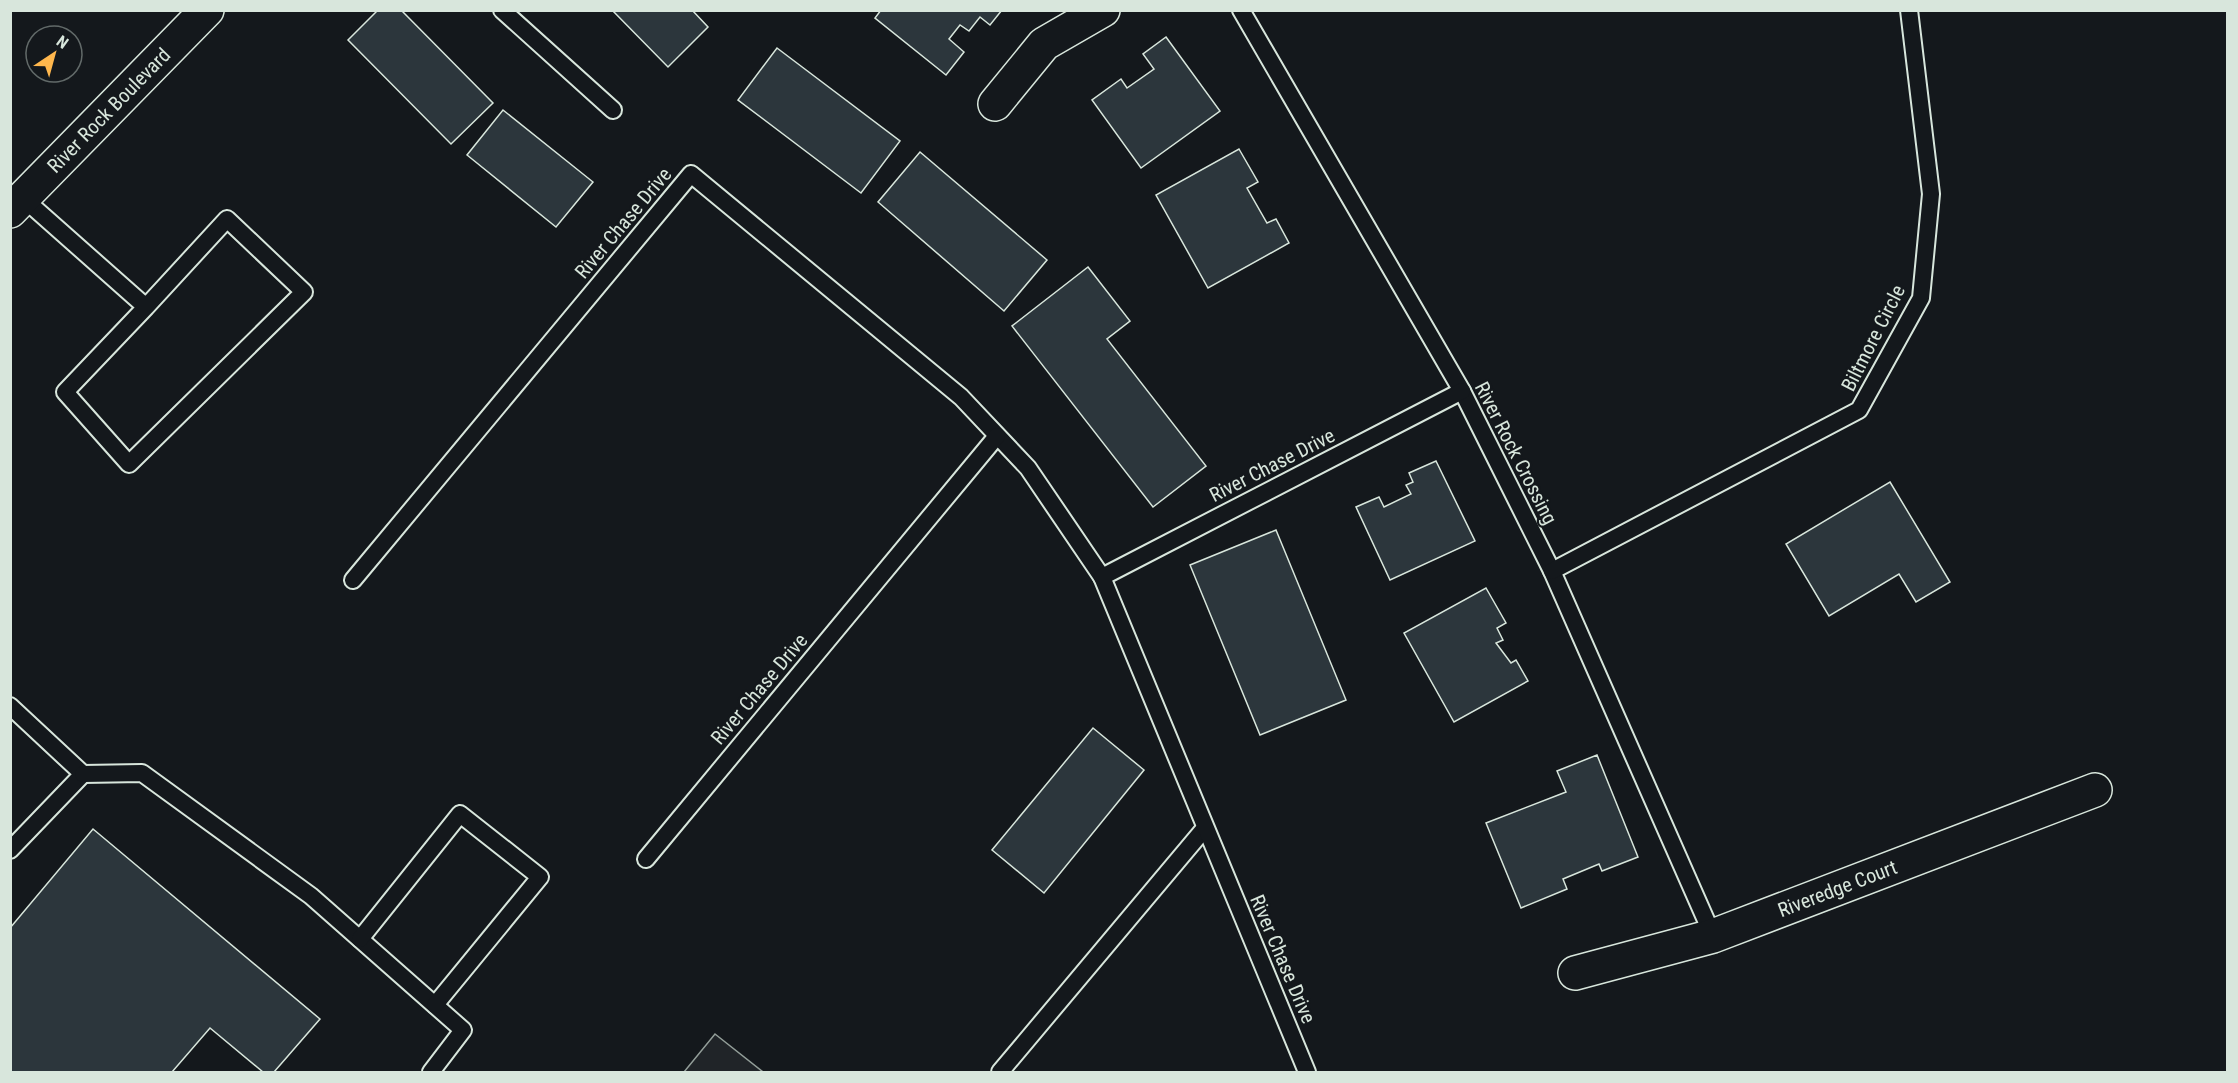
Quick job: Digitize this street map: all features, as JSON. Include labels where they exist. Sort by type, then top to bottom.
[{"type":"street","name":"River Rock Boulevard","points":[[17,205],[207,10]]},
{"type":"street","points":[[995,104],[1044,44],[1103,10]]},
{"type":"street","name":"Riveredge Court","points":[[1575,973],[1713,936],[2095,790]]},
{"type":"lane","points":[[502,10],[613,110]]},
{"type":"lane","name":"River Rock Crossing","points":[[1241,10],[1462,391],[1552,572],[1713,936]]},
{"type":"lane","name":"Biltmore Circle","points":[[1552,572],[1859,410],[1921,298],[1931,194],[1909,10]]},
{"type":"lane","name":"River Chase Drive","points":[[353,580],[691,174],[961,397],[1028,468],[1102,577],[1307,1072]]},
{"type":"lane","points":[[17,205],[146,307]]},
{"type":"lane","points":[[227,219],[304,292],[129,464],[65,392],[146,307],[227,219]]},
{"type":"lane","name":"River Chase Drive","points":[[1102,577],[1462,391]]},
{"type":"lane","name":"River Chase Drive","points":[[645,859],[997,436]]},
{"type":"lane","points":[[10,706],[82,774],[142,773],[311,896],[463,1030],[431,1072]]},
{"type":"lane","points":[[10,850],[82,774]]},
{"type":"lane","points":[[360,939],[460,814],[540,877],[435,1005]]},
{"type":"lane","points":[[1000,1072],[1206,828]]},
{"type":"shaded area","points":[[715,1034],[763,1072],[684,1072]]},
{"type":"building","points":[[378,10],[401,10],[493,103],[451,144],[348,40]]},
{"type":"building","points":[[612,10],[692,10],[708,27],[668,67]]},
{"type":"building","points":[[881,10],[1002,10],[990,25],[980,17],[969,31],[960,25],[949,39],[964,52],[946,75],[875,18]]},
{"type":"building","points":[[1166,37],[1220,111],[1141,168],[1092,100],[1121,79],[1127,88],[1154,69],[1143,54]]},
{"type":"building","points":[[777,48],[900,141],[861,193],[738,100]]},
{"type":"building","points":[[503,110],[593,182],[556,227],[467,155]]},
{"type":"building","points":[[1239,149],[1258,182],[1247,188],[1267,223],[1276,219],[1289,243],[1208,288],[1156,195]]},
{"type":"building","points":[[920,152],[1047,260],[1004,311],[878,202]]},
{"type":"building","points":[[1088,267],[1130,321],[1107,339],[1206,466],[1153,507],[1012,326]]},
{"type":"building","points":[[1436,461],[1475,541],[1390,580],[1356,507],[1379,497],[1384,507],[1411,494],[1406,485],[1413,482],[1409,473]]},
{"type":"building","points":[[1890,482],[1950,582],[1916,602],[1899,574],[1829,616],[1786,544]]},
{"type":"building","points":[[1276,530],[1346,700],[1260,735],[1190,565]]},
{"type":"building","points":[[1486,588],[1506,623],[1497,628],[1503,640],[1496,643],[1511,663],[1516,660],[1528,681],[1454,722],[1404,633]]},
{"type":"building","points":[[1093,728],[1144,770],[1044,893],[992,850]]},
{"type":"building","points":[[1597,755],[1638,857],[1602,871],[1599,864],[1563,879],[1567,889],[1521,908],[1486,823],[1566,792],[1557,771]]},
{"type":"building","points":[[93,829],[320,1019],[274,1072],[263,1072],[210,1028],[172,1072],[10,1072],[10,928]]}]
